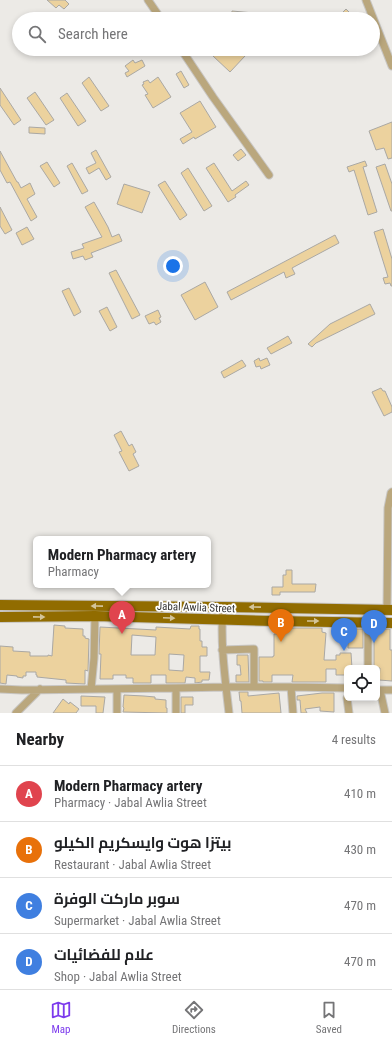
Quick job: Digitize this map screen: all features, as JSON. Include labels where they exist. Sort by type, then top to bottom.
[{"type":"main road","name":"Jabal Awlia Street","points":[[0,605],[390,610]]},
{"type":"main road","name":"Jabal Awlia Street","points":[[0,617],[95,616],[392,623]]},
{"type":"street","points":[[148,0],[156,12]]},
{"type":"street","points":[[366,0],[371,12]]},
{"type":"street","points":[[380,36],[392,66]]},
{"type":"street","points":[[186,56],[269,175]]},
{"type":"street","points":[[390,610],[390,520],[388,508],[392,492]]},
{"type":"street","points":[[223,607],[222,650],[229,713]]},
{"type":"street","points":[[92,689],[95,616]]},
{"type":"street","points":[[368,623],[368,665]]},
{"type":"street","points":[[222,650],[254,649],[254,687]]},
{"type":"street","points":[[291,687],[293,713]]},
{"type":"street","points":[[0,689],[40,690],[291,687],[344,690]]},
{"type":"street","points":[[176,688],[176,713]]},
{"type":"street","points":[[117,689],[117,713]]},
{"type":"street","points":[[17,713],[40,690]]},
{"type":"street","points":[[380,690],[392,690]]},
{"type":"street","points":[[380,697],[385,713]]},
{"type":"street","points":[[347,701],[349,713]]},
{"type":"building","points":[[47,0],[65,0],[69,4],[64,9],[59,5],[56,8]]},
{"type":"building","points":[[213,56],[245,56],[230,72]]},
{"type":"building","points":[[133,60],[135,63],[142,60],[145,66],[127,77],[125,73],[129,71],[125,66]]},
{"type":"building","points":[[181,71],[189,85],[184,88],[176,74]]},
{"type":"building","points":[[89,77],[109,106],[101,111],[82,83]]},
{"type":"building","points":[[158,77],[171,97],[153,108],[145,95],[148,94],[142,85],[144,84],[143,82],[148,80],[150,83]]},
{"type":"building","points":[[0,88],[21,120],[14,125],[0,105]]},
{"type":"building","points":[[35,92],[54,120],[46,125],[27,98]]},
{"type":"building","points":[[67,93],[86,121],[78,126],[60,98]]},
{"type":"building","points":[[200,101],[216,127],[183,144],[180,139],[192,132],[180,113]]},
{"type":"building","points":[[392,122],[392,158],[388,159],[384,148],[376,150],[369,131]]},
{"type":"building","points":[[29,127],[45,128],[45,134],[29,133]]},
{"type":"building","points":[[241,149],[246,155],[238,161],[233,155]]},
{"type":"building","points":[[96,150],[111,177],[106,180],[99,168],[89,174],[86,168],[96,163],[91,153]]},
{"type":"building","points":[[0,151],[21,188],[30,183],[35,194],[27,199],[37,217],[31,221],[10,182],[7,183],[0,170]]},
{"type":"building","points":[[365,161],[367,166],[363,167],[377,212],[368,215],[354,170],[349,172],[347,167]]},
{"type":"building","points":[[47,162],[60,183],[54,187],[40,166]]},
{"type":"building","points":[[72,163],[88,191],[82,194],[67,166]]},
{"type":"building","points":[[214,163],[232,191],[246,181],[249,185],[228,202],[206,168]]},
{"type":"building","points":[[385,164],[392,184],[392,211],[376,167]]},
{"type":"building","points":[[188,168],[212,206],[204,211],[181,173]]},
{"type":"building","points":[[165,181],[187,215],[180,220],[158,185]]},
{"type":"building","points":[[124,184],[150,192],[142,213],[117,204]]},
{"type":"building","points":[[94,202],[112,237],[119,234],[122,241],[91,253],[93,257],[85,260],[83,256],[73,259],[71,252],[84,248],[82,244],[102,237],[85,207]]},
{"type":"building","points":[[0,207],[12,230],[5,234],[0,226]]},
{"type":"building","points":[[27,227],[34,239],[22,245],[16,233]]},
{"type":"building","points":[[383,229],[392,259],[392,286],[390,283],[385,284],[383,278],[388,277],[374,232]]},
{"type":"building","points":[[335,235],[339,243],[292,268],[295,274],[286,278],[284,272],[231,300],[227,292]]},
{"type":"building","points":[[116,270],[140,315],[132,319],[109,273]]},
{"type":"building","points":[[205,282],[218,307],[195,320],[181,295]]},
{"type":"building","points":[[69,288],[81,312],[74,316],[62,291]]},
{"type":"building","points":[[370,304],[375,314],[316,343],[312,347],[308,344],[330,324]]},
{"type":"building","points":[[107,307],[117,327],[110,331],[99,311]]},
{"type":"building","points":[[158,310],[161,317],[159,318],[161,322],[156,325],[154,322],[149,324],[145,316]]},
{"type":"building","points":[[288,336],[292,343],[271,354],[267,348]]},
{"type":"building","points":[[259,358],[260,361],[267,358],[270,365],[261,369],[260,366],[256,367],[254,361]]},
{"type":"building","points":[[242,360],[246,366],[224,378],[221,372]]},
{"type":"building","points":[[381,388],[385,391],[392,407],[392,412],[384,416],[372,392]]},
{"type":"building","points":[[121,431],[129,446],[132,444],[136,452],[133,454],[139,466],[129,471],[119,452],[122,451],[114,435]]},
{"type":"building","points":[[286,570],[292,570],[292,584],[316,584],[315,592],[280,592],[280,595],[272,595],[272,587],[283,587],[283,575],[286,575]]},
{"type":"building","points":[[54,625],[65,626],[65,628],[83,629],[83,636],[89,639],[88,671],[85,670],[85,684],[66,683],[66,680],[37,677],[36,672],[26,672],[26,676],[23,676],[23,678],[7,675],[6,684],[0,683],[0,646],[13,647],[13,651],[30,652],[30,656],[52,656]]},
{"type":"building","points":[[191,626],[199,626],[202,647],[207,647],[207,656],[200,656],[200,672],[210,672],[209,680],[202,680],[202,682],[195,683],[195,678],[186,677],[185,683],[166,683],[166,675],[151,675],[151,683],[133,683],[133,678],[126,678],[126,675],[113,675],[113,679],[100,679],[100,627],[156,630],[156,627],[190,629]],"holes":[[[132,635],[156,637],[155,655],[131,655]],[[169,654],[184,655],[183,671],[169,670]]]},
{"type":"building","points":[[277,628],[322,628],[322,632],[326,633],[324,660],[336,660],[336,655],[340,655],[340,653],[351,653],[352,665],[344,665],[344,675],[336,675],[336,669],[326,669],[326,682],[292,682],[293,675],[272,675],[272,682],[259,681],[259,657],[274,656],[274,634],[277,634]]},
{"type":"building","points":[[348,629],[363,629],[363,648],[348,648]]},
{"type":"building","points":[[373,629],[390,629],[392,681],[380,680],[380,665],[374,665]]},
{"type":"building","points":[[237,655],[248,655],[249,682],[236,682],[236,675],[241,675],[240,665],[237,665]]},
{"type":"building","points":[[239,692],[248,692],[248,696],[279,693],[281,713],[242,713]]},
{"type":"building","points":[[334,693],[334,712],[320,711],[320,707],[305,709],[307,713],[301,713],[300,700],[297,700],[297,696]]},
{"type":"building","points":[[124,695],[155,697],[155,699],[166,700],[167,713],[123,712]]},
{"type":"building","points":[[81,696],[105,697],[103,713],[96,713],[96,706],[81,706]]},
{"type":"building","points":[[181,697],[193,697],[193,705],[185,705],[185,713],[181,713]]},
{"type":"building","points":[[63,699],[79,709],[76,713],[53,713]]},
{"type":"place","name":"Modern Pharmacy artery","points":[[122,634]]},
{"type":"place","name":"بيتزا هوت وايسكريم الكيلو","points":[[281,642]]},
{"type":"place","name":"علام للفضائيات","points":[[374,643]]},
{"type":"place","name":"سوبر ماركت الوفرة","points":[[344,651]]}]
